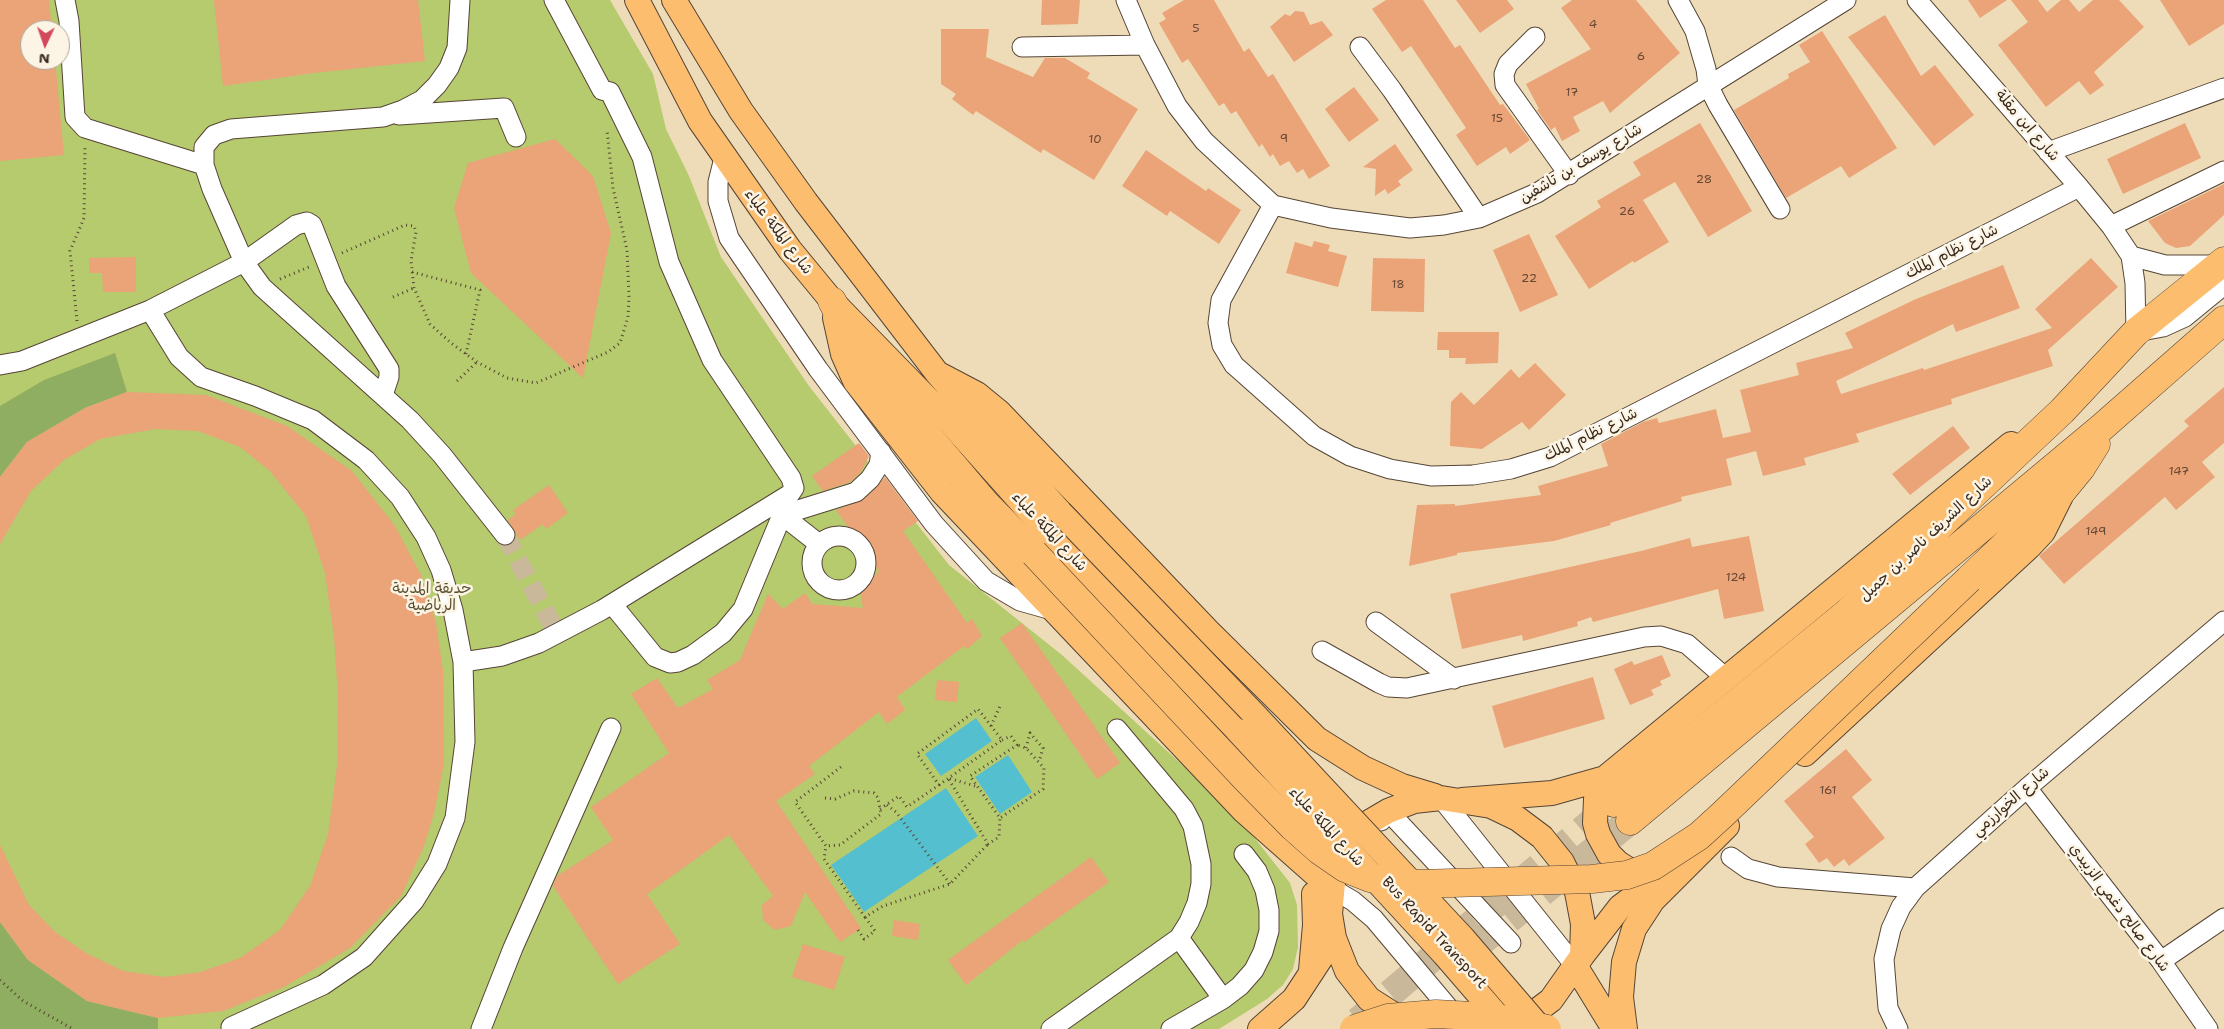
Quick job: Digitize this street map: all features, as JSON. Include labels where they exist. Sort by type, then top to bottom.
[{"type":"highway","name":"شارع الشريف ناصر بن جميل","points":[[2223,270],[2136,332],[2062,411],[1848,612],[1622,812],[2101,428],[2224,320]]},
{"type":"highway","points":[[832,301],[861,358],[985,503],[1040,542],[1246,779],[1293,827],[1319,850],[1345,868],[1370,878],[1393,882],[1425,884],[1592,879],[1627,875],[1653,866],[1699,836],[1722,815],[2063,490],[2096,445],[2101,428]]},
{"type":"highway","points":[[1354,1029],[1388,1018],[1436,1014],[1491,1017],[1547,1029]]},
{"type":"main road","name":"شارع الملكة علياء","points":[[637,0],[700,121],[790,250],[832,301]]},
{"type":"main road","name":"شارع الملكة علياء","points":[[674,0],[741,111],[777,162],[937,373],[1060,512],[1255,715],[1457,931],[1519,1028]]},
{"type":"main road","points":[[832,301],[843,354],[855,381],[942,492],[1244,811],[1331,888]]},
{"type":"main road","points":[[937,373],[977,394],[999,412],[1208,632],[1317,738],[1363,768],[1402,786],[1452,799],[1491,806],[1518,819],[1542,837],[1562,862],[1576,892],[1583,924],[1579,962],[1614,1029]]},
{"type":"main road","points":[[1419,1029],[1369,999],[1347,971],[1334,938],[1330,914],[1331,888],[1336,865],[1348,842],[1366,824],[1388,811],[1414,801],[1552,793],[1605,778],[2002,450],[2062,411]]},
{"type":"main road","points":[[1625,1029],[1621,997],[1624,962],[1634,930],[1654,900],[1726,827],[2029,547],[2043,532],[2063,490]]},
{"type":"main road","name":"شارع الملكة علياء","points":[[1040,542],[1244,738],[1444,954],[1519,1028]]},
{"type":"main road","points":[[1244,811],[1275,803],[1288,794],[1309,769],[1317,738]]},
{"type":"main road","points":[[1605,778],[1596,799],[1595,811],[1596,828],[1603,844],[1609,854],[1626,868],[1644,875],[1663,875]]},
{"type":"main road","points":[[1519,1028],[1551,1000],[1620,907],[1726,827]]},
{"type":"main road","points":[[1310,979],[1315,925],[1312,872]]},
{"type":"main road","points":[[1260,1029],[1294,999],[1310,979],[1334,938]]},
{"type":"street","points":[[65,0],[69,20],[75,117],[85,128],[204,165]]},
{"type":"street","points":[[448,0],[459,27]]},
{"type":"street","points":[[383,117],[403,110],[422,100],[437,85],[449,68],[457,48],[460,0]]},
{"type":"street","points":[[463,662],[502,656],[540,644],[612,604],[787,496],[794,488],[793,481],[712,360],[669,262],[642,157],[610,92],[602,90],[554,0]]},
{"type":"street","points":[[1126,0],[1145,45],[1177,106],[1204,141],[1272,205]]},
{"type":"street","points":[[1678,0],[1694,31],[1706,69],[1708,85],[1780,210]]},
{"type":"street","name":"شارع يوسف بن تاشفين","points":[[1272,205],[1331,218],[1410,228],[1444,225],[1479,218],[1503,209],[1570,175],[1708,85],[1846,0]]},
{"type":"street","name":"شارع ابن مقلة","points":[[1917,0],[2079,187],[2111,226],[2132,256],[2135,283],[2136,332]]},
{"type":"street","points":[[1536,37],[1508,64],[1504,74],[1504,85],[1570,175]]},
{"type":"street","points":[[1022,47],[1145,45]]},
{"type":"street","points":[[1360,47],[1392,90],[1479,218]]},
{"type":"street","points":[[2048,152],[2224,88]]},
{"type":"street","points":[[505,535],[442,455],[383,396],[262,287],[244,262],[204,165],[204,147],[214,134],[231,130],[504,108],[516,137]]},
{"type":"street","points":[[724,158],[718,182],[718,201],[728,238],[818,369],[934,524],[986,581],[1020,601],[1052,610]]},
{"type":"street","points":[[2111,226],[2224,171]]},
{"type":"street","name":"شارع نظام الملك","points":[[1272,205],[1221,300],[1218,322],[1222,345],[1234,365],[1314,436],[1350,456],[1390,469],[1431,476],[1473,475],[1511,469],[1550,457],[2079,187]]},
{"type":"street","points":[[0,365],[22,361],[150,310],[244,262],[296,225],[307,222],[315,230],[340,292],[388,369],[389,377],[383,396]]},
{"type":"street","points":[[2132,256],[2165,266],[2223,270]]},
{"type":"street","points":[[150,310],[179,357],[201,378],[255,396],[313,420],[366,460],[400,497],[426,537],[441,570],[453,610],[463,662],[466,742],[455,818],[437,864],[423,886],[388,931],[364,957],[323,985],[231,1027]]},
{"type":"street","points":[[782,515],[856,492],[870,479],[879,465],[880,452]]},
{"type":"street","points":[[612,604],[655,657],[670,662],[686,659],[723,632],[742,609],[782,515],[787,496]]},
{"type":"street","points":[[782,515],[818,544]]},
{"type":"street","name":"شارع الخوارزمي","points":[[1898,1029],[1888,1008],[1884,959],[1891,929],[1901,907],[1915,888],[2027,788],[2224,621]]},
{"type":"street","points":[[1376,622],[1454,679]]},
{"type":"street","points":[[1322,651],[1388,687],[1407,688],[1644,637],[1662,636],[1687,644],[1727,679]]},
{"type":"street","points":[[481,1029],[513,948],[611,728]]},
{"type":"street","points":[[1051,1029],[1179,938],[1189,922],[1199,894],[1201,864],[1199,845],[1184,809],[1118,729]]},
{"type":"street","name":"شارع صالح دغمي الزبيدي","points":[[2027,788],[2161,962],[2208,1029]]},
{"type":"street","points":[[1452,799],[1579,962]]},
{"type":"street","points":[[1388,811],[1511,943]]},
{"type":"street","name":"Bus Rapid Transport","points":[[1388,811],[1365,846],[1365,854],[1369,862],[1519,1028]]},
{"type":"street","points":[[1172,1029],[1224,999],[1240,986],[1254,970],[1264,952],[1269,931],[1269,910],[1265,890],[1256,871],[1244,854]]},
{"type":"street","points":[[1731,857],[1748,869],[1778,877],[1915,888]]},
{"type":"street","points":[[1331,888],[1353,901],[1374,919],[1466,1029]]},
{"type":"street","points":[[2161,962],[2224,918]]},
{"type":"street","points":[[1179,938],[1224,999]]},
{"type":"path","points":[[262,287],[412,225],[416,232],[411,261],[414,288],[430,324],[477,362],[507,378],[536,382],[608,352],[620,343],[628,317],[627,250],[613,188],[606,123]]},
{"type":"path","points":[[78,338],[70,251],[84,218],[85,128]]},
{"type":"path","points":[[412,272],[480,290],[466,354]]},
{"type":"path","points":[[393,297],[414,288]]},
{"type":"path","points":[[457,381],[477,362]]},
{"type":"path","points":[[991,726],[1001,704]]},
{"type":"path","points":[[939,785],[917,754],[978,709],[1001,740]]},
{"type":"path","points":[[1026,748],[1030,733],[1043,748],[1039,763]]},
{"type":"path","points":[[880,809],[899,796],[907,806],[1001,740],[1011,736],[1017,745],[1026,748],[1044,768],[1043,789],[1000,818]]},
{"type":"path","points":[[865,917],[883,906],[950,884],[988,844],[999,837],[1000,818],[970,776],[1017,745]]},
{"type":"path","points":[[841,767],[795,802],[826,846],[824,859],[875,931],[864,939],[858,930]]},
{"type":"path","points":[[948,778],[976,786]]},
{"type":"path","points":[[948,778],[988,844]]},
{"type":"path","points":[[825,798],[836,799],[854,791],[874,793],[878,798],[881,814],[840,845],[826,846]]},
{"type":"path","points":[[887,804],[896,812],[950,884]]},
{"type":"path","points":[[0,980],[23,1001],[74,1029]]},
{"type":"green space","name":"حديقة المدينة الرياضية","points":[[0,0],[610,0],[653,74],[666,129],[689,176],[721,257],[809,386],[949,565],[1062,655],[1235,813],[1290,883],[1297,905],[1298,947],[1293,969],[1283,985],[1267,999],[1219,1029],[0,1029]]},
{"type":"green space","points":[[115,353],[127,392],[85,408],[27,442],[0,477],[0,406],[44,380]]},
{"type":"green space","points":[[0,922],[28,960],[87,1001],[158,1018],[158,1029],[0,1029]]},
{"type":"water","points":[[976,718],[992,741],[941,776],[925,754]]},
{"type":"water","points":[[1008,755],[1032,792],[1000,814],[975,777]]},
{"type":"water","points":[[946,788],[978,836],[864,912],[831,865]]},
{"type":"building","points":[[0,0],[49,0],[51,20],[20,20],[20,70],[56,70],[64,155],[0,161]]},
{"type":"building","points":[[214,0],[418,0],[425,61],[314,73],[223,86]]},
{"type":"building","points":[[1042,0],[1080,0],[1078,24],[1041,25]]},
{"type":"building","points":[[1184,0],[1214,0],[1244,52],[1249,48],[1268,77],[1273,74],[1330,166],[1309,179],[1303,169],[1297,173],[1289,161],[1280,166],[1273,154],[1270,157],[1262,144],[1259,147],[1236,111],[1231,114],[1224,103],[1219,106],[1188,59],[1182,63],[1159,23],[1166,19],[1162,13]]},
{"type":"building","points":[[1386,0],[1423,0],[1455,48],[1460,45],[1500,105],[1503,104],[1530,140],[1510,154],[1506,147],[1477,166],[1456,135],[1466,128],[1411,46],[1402,52],[1372,9]]},
{"type":"building","points":[[1456,0],[1507,0],[1514,9],[1480,33]]},
{"type":"building","points":[[1572,0],[1636,0],[1680,53],[1610,113],[1603,101],[1573,117],[1580,131],[1562,141],[1555,127],[1551,130],[1537,110],[1539,109],[1526,84],[1591,49],[1561,8]]},
{"type":"building","points":[[1968,0],[2007,0],[1980,18]]},
{"type":"building","points":[[2011,0],[2038,0],[2047,12],[2061,0],[2069,0],[2079,12],[2093,0],[2119,0],[2144,27],[2094,72],[2104,85],[2090,95],[2079,81],[2046,107],[1998,45],[2028,22]]},
{"type":"building","points":[[2160,0],[2224,0],[2224,24],[2189,46]]},
{"type":"building","points":[[1295,11],[1304,12],[1310,25],[1322,21],[1333,35],[1294,62],[1270,27],[1285,14],[1290,16]]},
{"type":"building","points":[[1885,15],[1921,76],[1935,65],[1974,115],[1934,146],[1848,37]]},
{"type":"building","points":[[941,29],[989,29],[986,57],[1033,77],[1045,58],[1065,58],[1090,73],[1087,78],[1138,109],[1094,180],[1043,149],[1041,153],[976,111],[973,115],[952,99],[956,94],[941,84]]},
{"type":"building","points":[[1822,31],[1897,148],[1849,178],[1841,166],[1786,198],[1734,110],[1789,78],[1788,74],[1810,62],[1799,45]]},
{"type":"building","points":[[1354,87],[1379,120],[1349,142],[1325,109]]},
{"type":"building","points":[[1700,123],[1752,211],[1708,237],[1675,182],[1643,200],[1669,242],[1634,263],[1633,261],[1589,289],[1555,236],[1601,207],[1597,201],[1641,175],[1633,162]]},
{"type":"building","points":[[2185,123],[2201,158],[2123,194],[2107,159]]},
{"type":"building","points":[[555,139],[593,176],[611,233],[583,378],[471,273],[454,208],[468,163]]},
{"type":"building","points":[[1395,144],[1413,170],[1398,181],[1401,185],[1388,194],[1385,189],[1375,196],[1376,169],[1363,167]]},
{"type":"building","points":[[1146,150],[1206,191],[1208,188],[1241,210],[1219,244],[1170,211],[1167,216],[1122,186]]},
{"type":"building","points":[[2224,184],[2224,215],[2190,246],[2176,248],[2165,243],[2148,221]]},
{"type":"building","points":[[1529,234],[1558,295],[1520,312],[1493,250]]},
{"type":"building","points":[[1314,241],[1330,245],[1328,251],[1347,256],[1338,287],[1286,273],[1295,242],[1312,247]]},
{"type":"building","points":[[136,257],[136,292],[103,292],[102,273],[89,273],[89,258]]},
{"type":"building","points":[[1373,258],[1425,259],[1424,312],[1371,311]]},
{"type":"building","points":[[2091,258],[2118,287],[2048,350],[2053,366],[1951,399],[1952,404],[1856,434],[1859,442],[1804,458],[1806,465],[1763,476],[1756,451],[1726,459],[1732,485],[1681,497],[1682,501],[1610,523],[1611,525],[1554,541],[1457,553],[1457,555],[1409,566],[1417,505],[1455,504],[1455,506],[1541,495],[1538,486],[1608,466],[1601,444],[1643,422],[1657,418],[1659,423],[1716,409],[1723,438],[1751,432],[1740,390],[1799,375],[1796,363],[1853,348],[1845,333],[1916,299],[2003,265],[2020,308],[1956,332],[1953,324],[1836,381],[1841,394],[1923,368],[1924,370],[2052,328],[2035,309]]},
{"type":"building","points":[[1438,332],[1499,332],[1498,363],[1465,364],[1466,358],[1449,358],[1449,350],[1437,350]]},
{"type":"building","points":[[1535,363],[1566,395],[1529,430],[1522,422],[1482,449],[1450,446],[1451,402],[1461,392],[1474,405],[1511,369],[1519,378]]},
{"type":"building","points":[[2224,387],[2224,443],[2202,462],[2215,477],[2176,510],[2165,497],[2064,584],[2039,556],[2189,426],[2184,421]]},
{"type":"building","points":[[127,392],[206,395],[287,426],[352,471],[395,526],[422,577],[436,623],[443,671],[444,764],[434,813],[424,846],[401,896],[350,948],[284,987],[223,1011],[158,1018],[87,1001],[28,960],[0,922],[0,845],[29,905],[55,932],[86,953],[123,971],[164,977],[201,972],[240,958],[280,930],[310,886],[328,834],[337,766],[338,696],[334,637],[325,573],[306,516],[270,471],[240,447],[198,431],[155,429],[100,439],[64,460],[31,491],[0,544],[0,477],[27,442],[85,408]]},
{"type":"building","points":[[1953,426],[1970,448],[1910,495],[1892,474]]},
{"type":"building","points":[[859,443],[869,456],[861,472],[850,482],[823,491],[812,476]]},
{"type":"building","points":[[885,477],[918,521],[903,531],[967,623],[972,619],[982,636],[967,649],[964,646],[898,696],[896,695],[905,710],[887,724],[879,712],[809,766],[815,774],[776,801],[861,928],[840,942],[805,892],[791,926],[775,930],[763,920],[762,905],[773,896],[729,835],[647,894],[680,944],[618,984],[553,886],[557,876],[613,840],[591,807],[669,753],[631,694],[657,678],[678,708],[713,689],[707,680],[740,660],[768,594],[783,609],[805,593],[812,604],[863,608],[860,591],[879,571],[836,510],[863,500]]},
{"type":"building","points":[[549,485],[568,513],[546,529],[543,524],[520,540],[508,520],[516,514],[513,510]]},
{"type":"building","points":[[1749,536],[1764,611],[1724,619],[1718,589],[1593,622],[1591,617],[1577,622],[1578,626],[1523,641],[1522,635],[1462,649],[1450,594],[1641,551],[1690,538],[1692,547]]},
{"type":"building","points":[[1022,623],[1120,763],[1097,779],[1000,638]]},
{"type":"building","points":[[1662,655],[1671,676],[1660,681],[1662,685],[1651,690],[1654,695],[1630,705],[1614,669],[1632,661],[1634,665]]},
{"type":"building","points":[[1593,677],[1605,719],[1504,748],[1492,706]]},
{"type":"building","points":[[937,680],[959,682],[957,702],[935,700]]},
{"type":"building","points":[[1846,749],[1872,780],[1852,797],[1885,838],[1849,866],[1844,859],[1834,867],[1827,858],[1819,863],[1805,844],[1814,837],[1784,801]]},
{"type":"building","points":[[1091,857],[1109,882],[1024,942],[1023,940],[966,985],[948,960]]},
{"type":"building","points":[[894,920],[920,924],[918,940],[892,936]]},
{"type":"building","points":[[803,944],[845,957],[834,990],[792,977]]},
{"type":"tunnel","points":[[505,535],[557,634]]},
{"type":"tunnel","points":[[1358,1021],[1613,804]]},
{"type":"tunnel","points":[[1476,946],[1630,821]]}]
